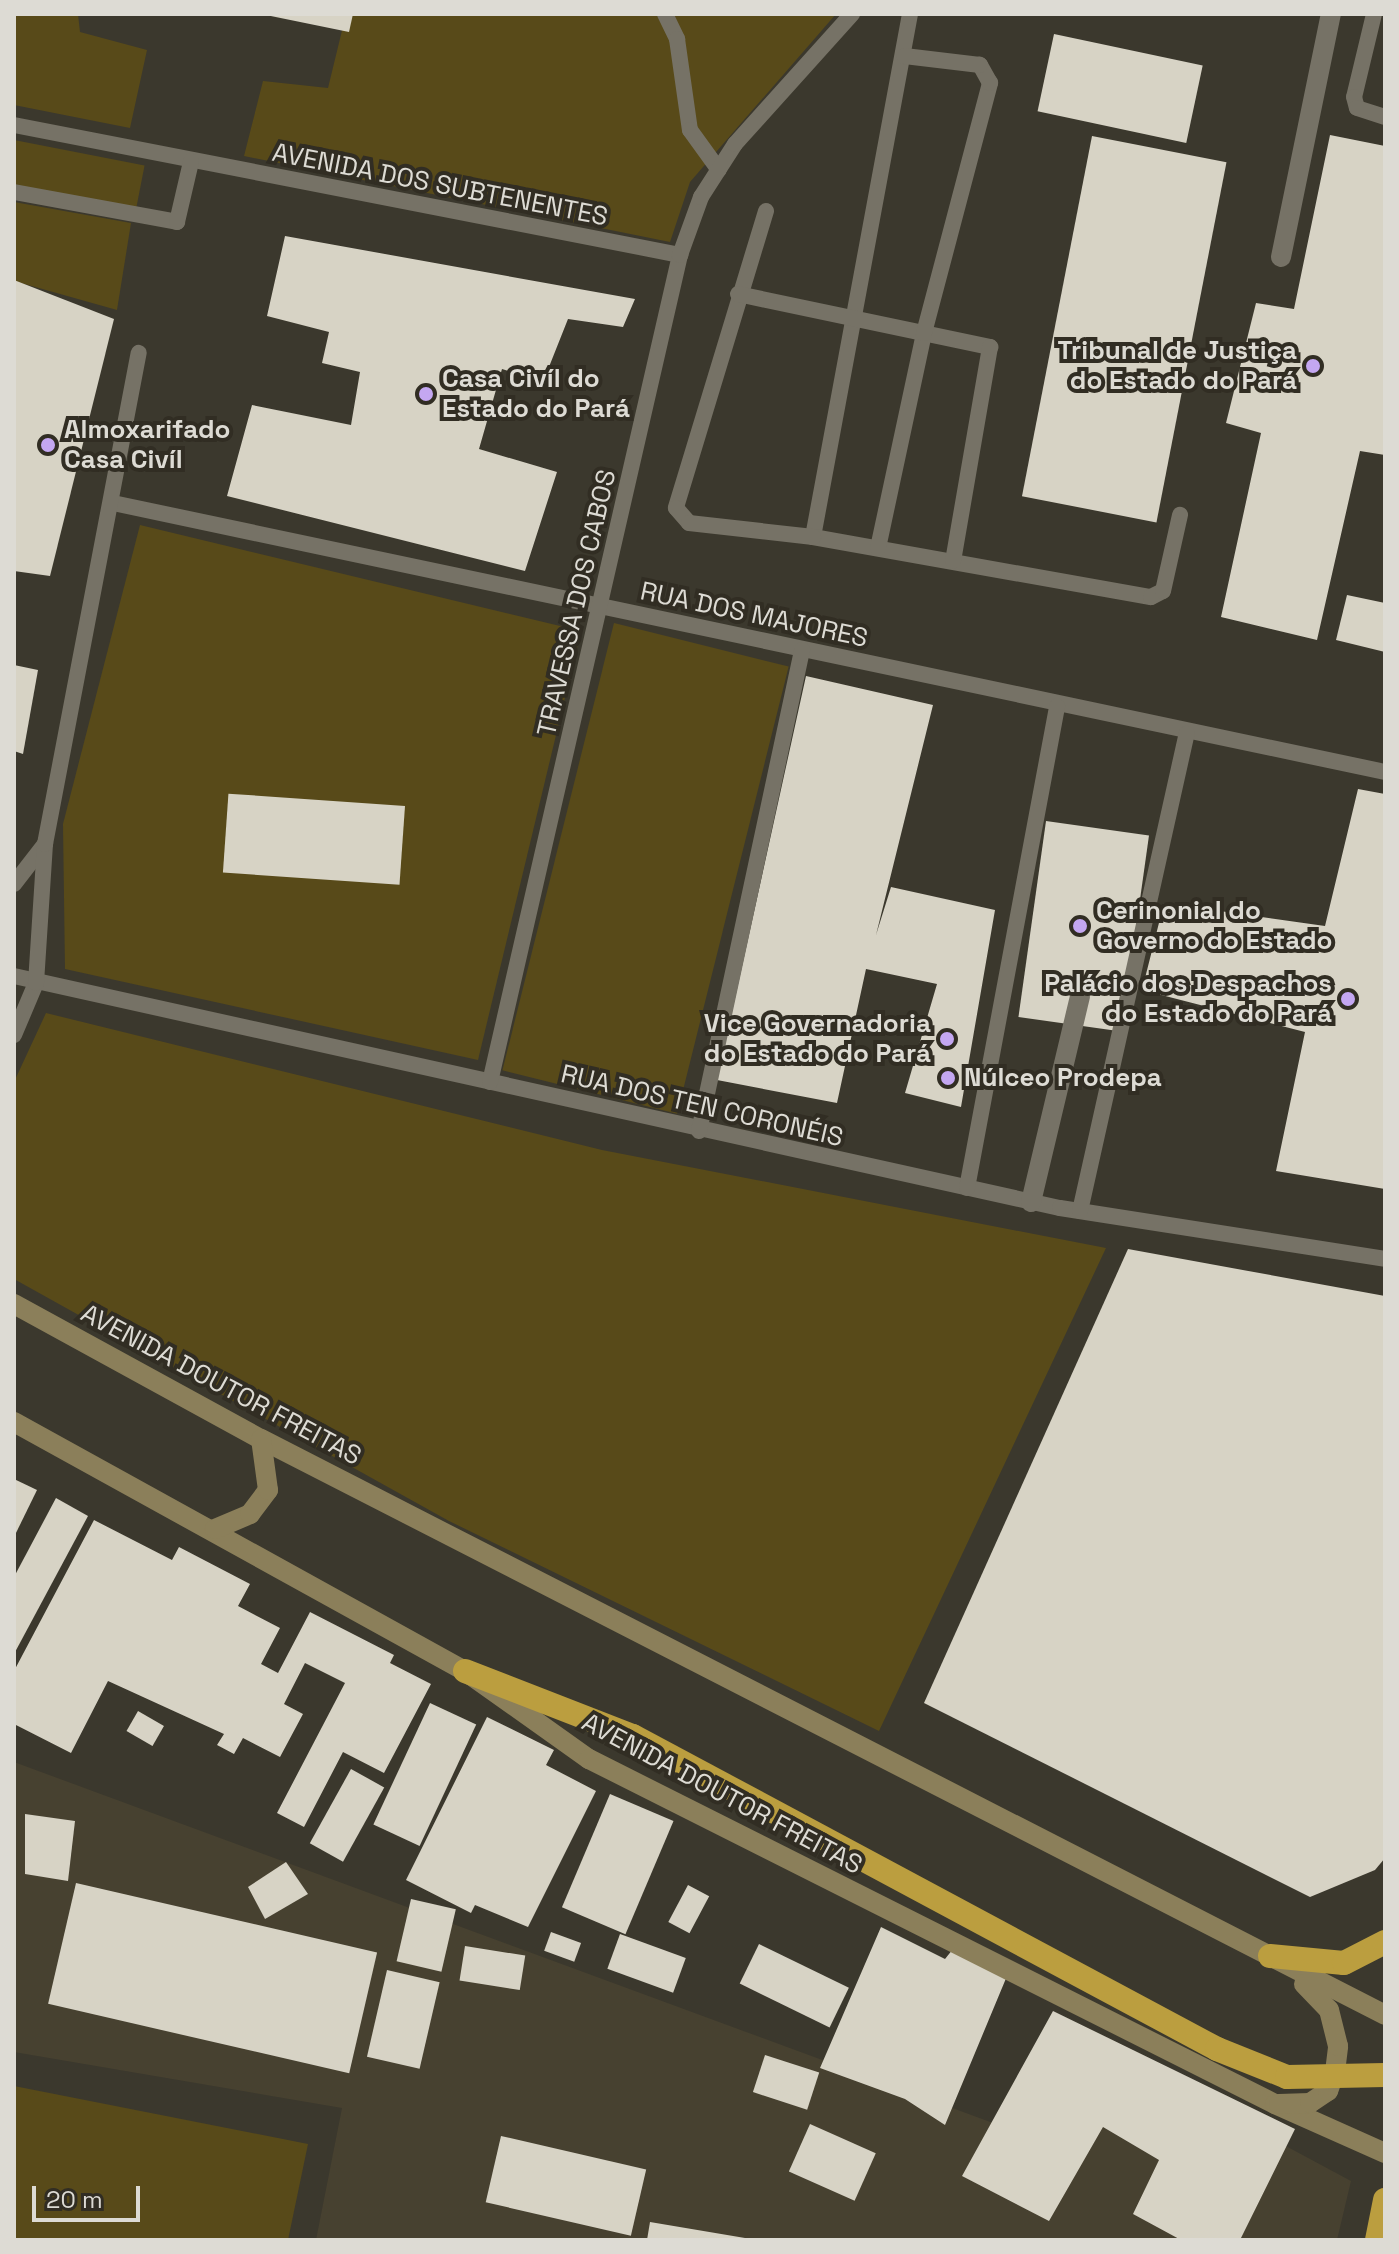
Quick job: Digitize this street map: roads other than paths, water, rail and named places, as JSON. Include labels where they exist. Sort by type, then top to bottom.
[{"type":"highway","points":[[465,1671],[633,1736],[1217,2049],[1287,2077],[1385,2075]]},
{"type":"highway","points":[[1280,1963],[1344,1963],[1385,1942]]},
{"type":"highway","points":[[1377,2240],[1385,2200]]},
{"type":"main road","name":"AVENIDA DOUTOR FREITAS","points":[[14,1304],[261,1439],[1385,2015]]},
{"type":"main road","name":"AVENIDA DOUTOR FREITAS","points":[[14,1422],[215,1529],[465,1671],[589,1759],[1275,2104],[1385,2153]]},
{"type":"main road","points":[[215,1529],[250,1514],[268,1490],[261,1439]]},
{"type":"main road","points":[[1275,2104],[1310,2103],[1328,2091],[1335,2072],[1338,2046],[1329,2010],[1280,1963]]},
{"type":"street","points":[[1281,257],[1331,14]]},
{"type":"street","points":[[1031,1202],[1080,997]]},
{"type":"lane","points":[[665,14],[677,39],[690,130],[719,170]]},
{"type":"lane","name":"TRAVESSA DOS CABOS","points":[[490,1082],[602,608],[680,255],[701,197],[735,144],[852,14]]},
{"type":"lane","points":[[813,537],[905,56],[910,14]]},
{"type":"lane","points":[[1374,14],[1354,97],[1357,108],[1385,117]]},
{"type":"lane","points":[[878,548],[924,333],[990,76],[980,65],[905,56]]},
{"type":"lane","name":"AVENIDA DOS SUBTENENTES","points":[[14,125],[191,162],[680,255]]},
{"type":"lane","points":[[14,192],[177,222],[191,162]]},
{"type":"lane","points":[[766,211],[738,294],[676,508],[689,523],[813,537],[1156,597],[1180,515]]},
{"type":"lane","points":[[738,294],[987,345],[993,356],[953,561]]},
{"type":"lane","points":[[14,1035],[36,983],[45,844],[113,503],[139,353]]},
{"type":"lane","name":"RUA DOS MAJORES","points":[[113,503],[1187,734],[1385,772]]},
{"type":"lane","points":[[699,1131],[802,650]]},
{"type":"lane","points":[[967,1188],[1057,706]]},
{"type":"lane","points":[[1080,1211],[1187,734]]},
{"type":"lane","points":[[14,884],[45,844]]},
{"type":"lane","name":"RUA DOS TEN CORONÉIS","points":[[14,976],[699,1131],[1031,1202],[1385,1259]]},
{"type":"place","name":"Tribunal de Justiça do Estado do Pará","points":[[1313,366]]},
{"type":"place","name":"Casa Civíl do Estado do Pará","points":[[426,394]]},
{"type":"place","name":"Almoxarifado Casa Civíl","points":[[48,445]]},
{"type":"place","name":"Cerinonial do Governo do Estado","points":[[1080,926]]},
{"type":"place","name":"Palácio dos Despachos do Estado do Pará","points":[[1348,999]]},
{"type":"place","name":"Vice Governadoria do Estado do Pará","points":[[947,1039]]},
{"type":"place","name":"Núlceo Prodepa","points":[[948,1078]]}]
